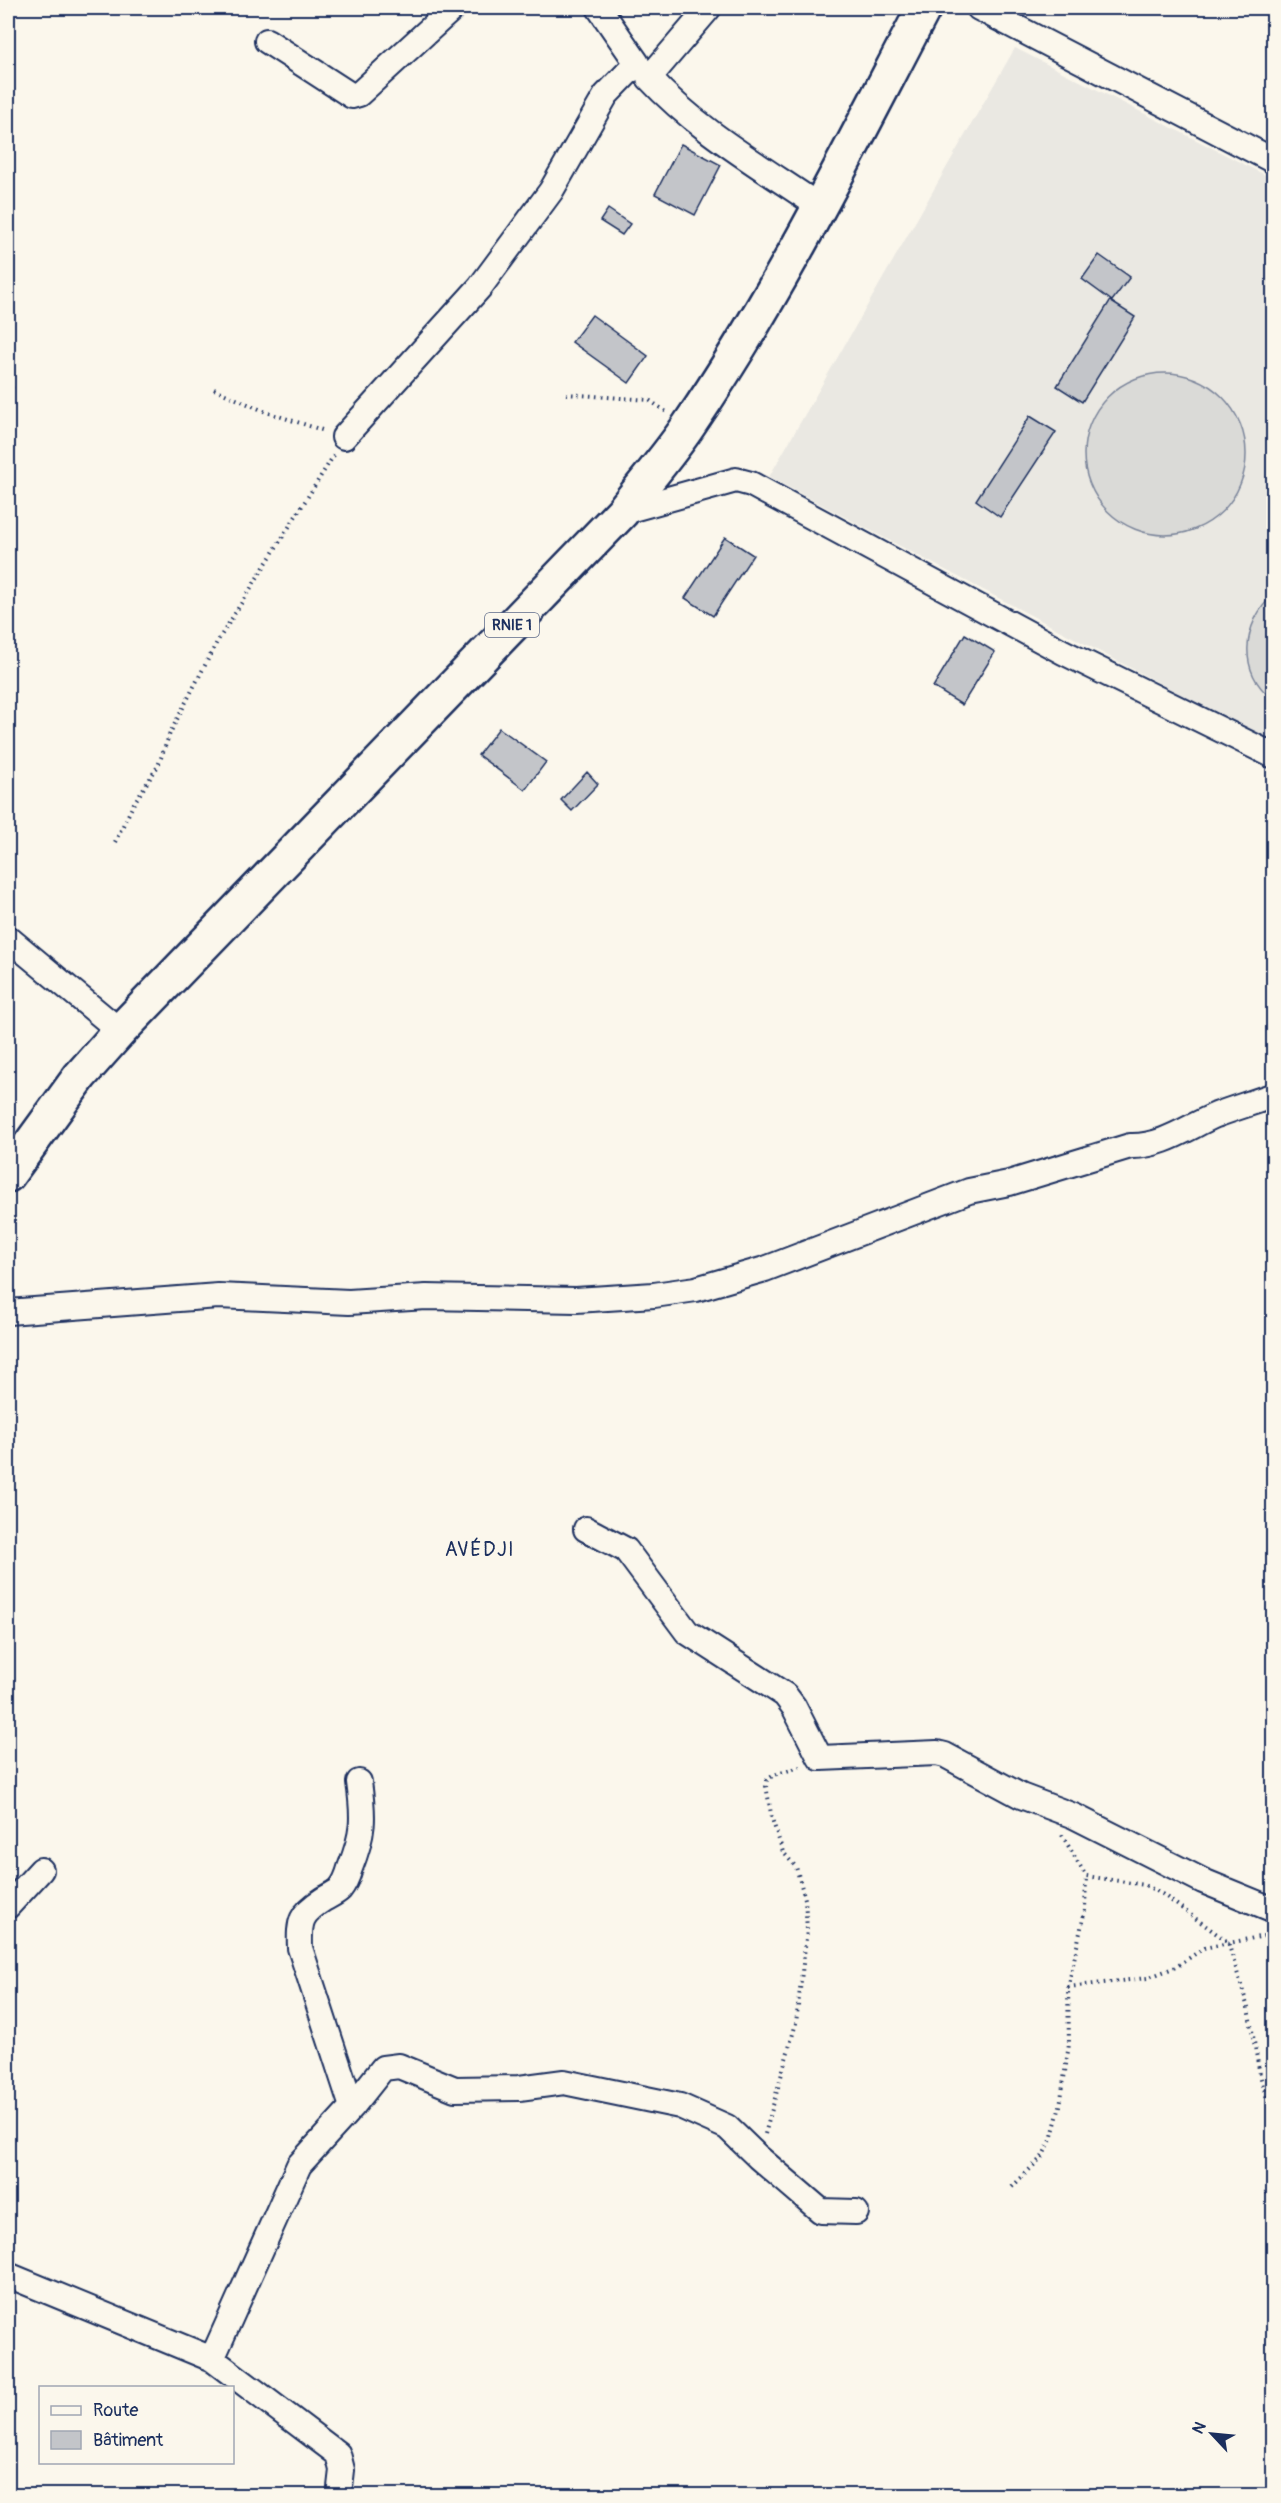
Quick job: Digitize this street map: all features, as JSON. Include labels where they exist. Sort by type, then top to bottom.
[{"type":"highway","name":"RNIE 1","points":[[8,1175],[80,1076],[120,1031],[621,512],[688,427],[740,345],[820,207],[924,8]]},
{"type":"street","points":[[267,40],[352,96],[359,93],[453,8]]},
{"type":"street","points":[[599,8],[643,71],[663,94],[695,120],[820,207]]},
{"type":"street","points":[[979,8],[1274,161]]},
{"type":"street","points":[[344,437],[480,287],[551,191],[606,95],[643,71],[708,9]]},
{"type":"street","points":[[621,512],[736,480],[752,484],[1064,652],[1274,756]]},
{"type":"street","points":[[8,938],[120,1031]]},
{"type":"street","points":[[8,1311],[218,1296],[349,1302],[426,1297],[576,1300],[654,1295],[696,1289],[765,1269],[969,1191],[1009,1183],[1130,1146],[1145,1146],[1176,1135],[1215,1116],[1274,1095]]},
{"type":"street","points":[[586,1529],[626,1550],[687,1632],[784,1695],[794,1707],[820,1758],[937,1753],[945,1755],[1021,1796],[1074,1816],[1203,1881],[1274,1910]]},
{"type":"street","points":[[352,2107],[300,1948],[299,1927],[302,1918],[311,1907],[339,1889],[345,1881],[361,1840],[363,1813],[358,1782]]},
{"type":"street","points":[[8,1906],[40,1870]]},
{"type":"street","points":[[212,2359],[299,2165],[352,2107],[383,2068],[391,2066],[399,2066],[446,2087],[464,2091],[573,2083],[680,2106],[727,2127],[821,2211],[856,2212]]},
{"type":"street","points":[[8,2275],[212,2359],[338,2454],[342,2470],[339,2496]]},
{"type":"path","points":[[8,363],[12,388],[8,399]]},
{"type":"path","points":[[115,842],[134,803],[158,766],[170,732],[217,642],[344,437],[266,412],[214,389]]},
{"type":"path","points":[[566,394],[649,400],[657,405]]},
{"type":"path","points":[[758,2157],[796,2023],[807,1930],[805,1899],[796,1867],[783,1852],[772,1819],[765,1786],[767,1780],[774,1775],[800,1768],[820,1758]]},
{"type":"path","points":[[1012,2187],[1042,2157],[1051,2140],[1060,2106],[1069,2044],[1068,1987],[1085,1910],[1086,1876],[1145,1885],[1162,1894],[1228,1942],[1248,2008],[1260,2075],[1274,2122]]},
{"type":"path","points":[[1068,1987],[1147,1978],[1176,1967],[1204,1948],[1274,1934]]},
{"type":"path","points":[[1264,2193],[1274,2185]]},
{"type":"shaded area","points":[[1015,48],[1273,179],[1273,743],[769,477]]},
{"type":"shaded area","points":[[1165,373],[1196,379],[1222,397],[1240,423],[1246,454],[1240,485],[1222,511],[1196,529],[1165,535],[1134,529],[1108,511],[1090,485],[1084,454],[1090,423],[1108,397],[1134,379]]},
{"type":"shaded area","points":[[1273,595],[1273,699],[1261,688],[1253,676],[1248,648],[1255,619]]},
{"type":"building","points":[[681,144],[721,165],[695,215],[655,194]]},
{"type":"building","points":[[608,209],[630,224],[622,235],[600,221]]},
{"type":"building","points":[[1099,255],[1130,277],[1112,301],[1082,279]]},
{"type":"building","points":[[1110,301],[1135,317],[1082,402],[1057,386]]},
{"type":"building","points":[[592,315],[648,356],[629,383],[572,342]]},
{"type":"building","points":[[1030,416],[1056,432],[1000,517],[976,500]]},
{"type":"building","points":[[725,537],[753,555],[713,616],[685,598]]},
{"type":"building","points":[[965,634],[995,652],[962,705],[933,687]]},
{"type":"building","points":[[499,728],[546,762],[525,790],[478,755]]},
{"type":"building","points":[[587,772],[598,784],[572,811],[561,800]]},
{"type":"district","name":"AVÉDJI","points":[[480,1549]]}]
